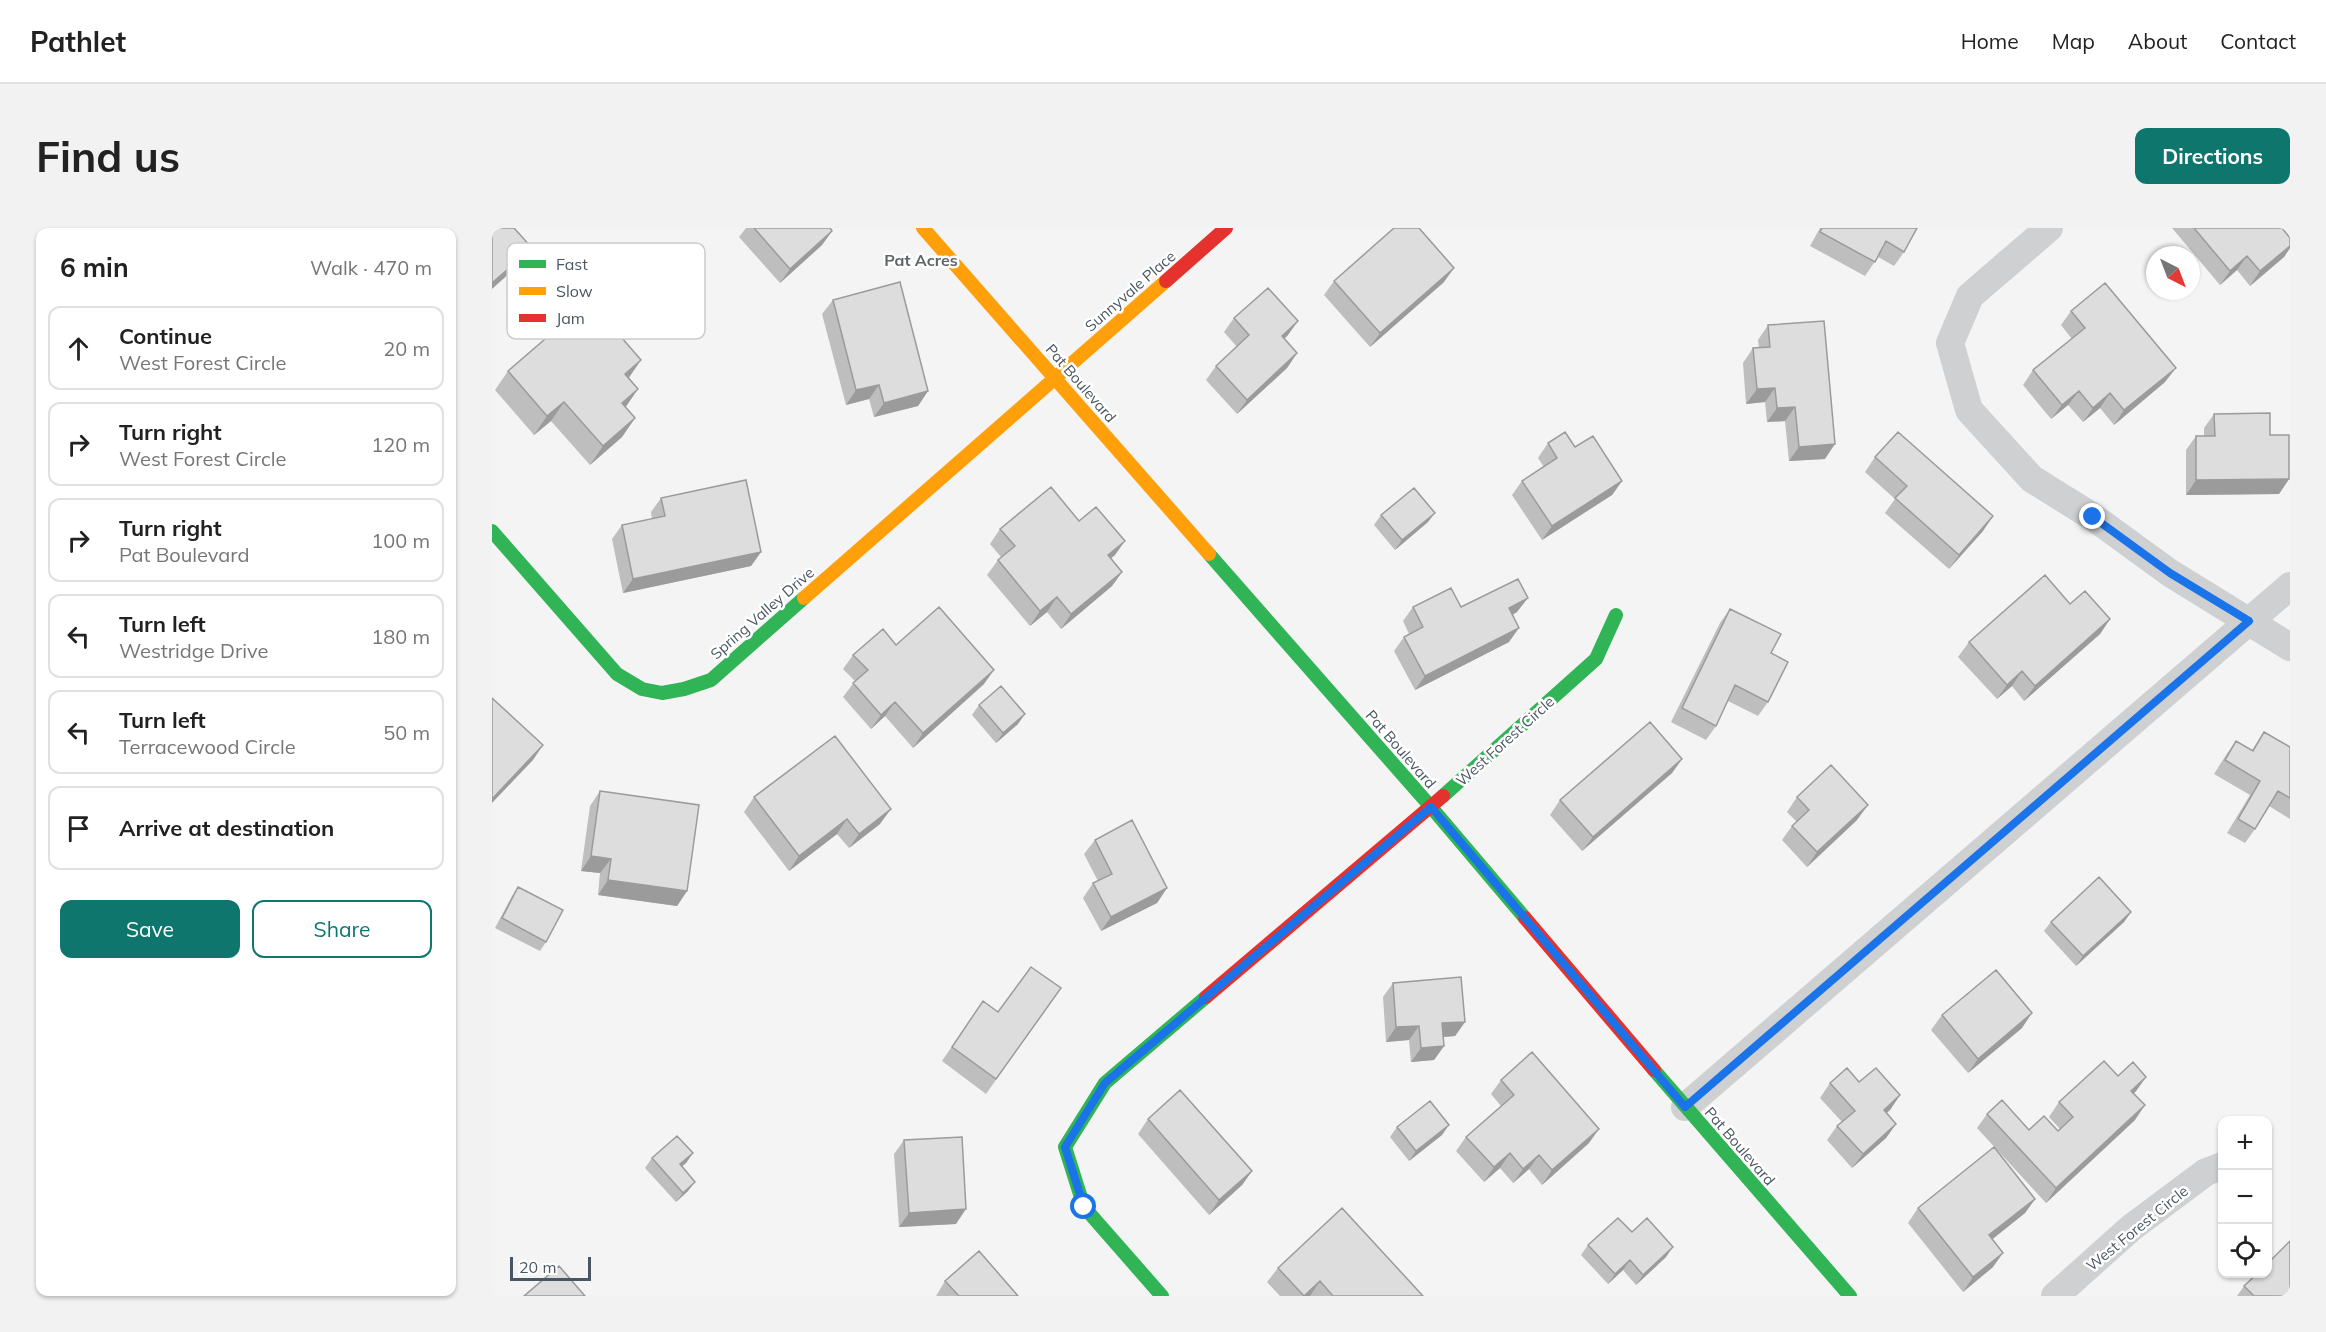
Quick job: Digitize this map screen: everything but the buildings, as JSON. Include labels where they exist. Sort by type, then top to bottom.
[{"type":"street","name":"Pat Boulevard","points":[[923,228],[1431,807],[1685,1107],[1850,1296]]},
{"type":"street","name":"Sunnyvale Place","points":[[1055,378],[1226,228]]},
{"type":"street","points":[[2049,228],[1970,296],[1950,343],[1969,410],[2032,479],[2093,517],[2170,573],[2290,646]]},
{"type":"street","name":"Spring Valley Drive","points":[[492,531],[617,674],[639,690],[672,694],[711,680],[1055,378]]},
{"type":"street","points":[[1685,1107],[2290,586]]},
{"type":"street","name":"West Forest Circle","points":[[1162,1296],[1084,1207],[1065,1147],[1105,1083],[1431,807],[1596,659],[1616,615]]},
{"type":"street","name":"West Forest Circle","points":[[2055,1296],[2131,1228],[2206,1173],[2218,1168]]},
{"type":"traffic: fast","points":[[492,531],[617,674],[642,689],[662,693],[711,680],[804,598]]},
{"type":"traffic: fast","points":[[1209,554],[1525,918]]},
{"type":"traffic: fast","points":[[1443,796],[1596,659],[1616,615]]},
{"type":"traffic: fast","points":[[1162,1296],[1084,1207],[1065,1147],[1105,1083],[1206,997]]},
{"type":"traffic: fast","points":[[1654,1070],[1850,1296]]},
{"type":"traffic: slow","points":[[923,228],[1209,554]]},
{"type":"traffic: slow","points":[[804,598],[1166,281]]},
{"type":"traffic: jam","points":[[1166,281],[1226,228]]},
{"type":"traffic: jam","points":[[1206,997],[1443,796]]},
{"type":"traffic: jam","points":[[1525,918],[1654,1070]]},
{"type":"district","name":"Pat Acres","points":[[921,260]]},
{"type":"route","points":[[1084,1207],[1065,1147],[1105,1083],[1431,807],[1685,1107],[2249,621],[2170,573],[2093,517]]}]
